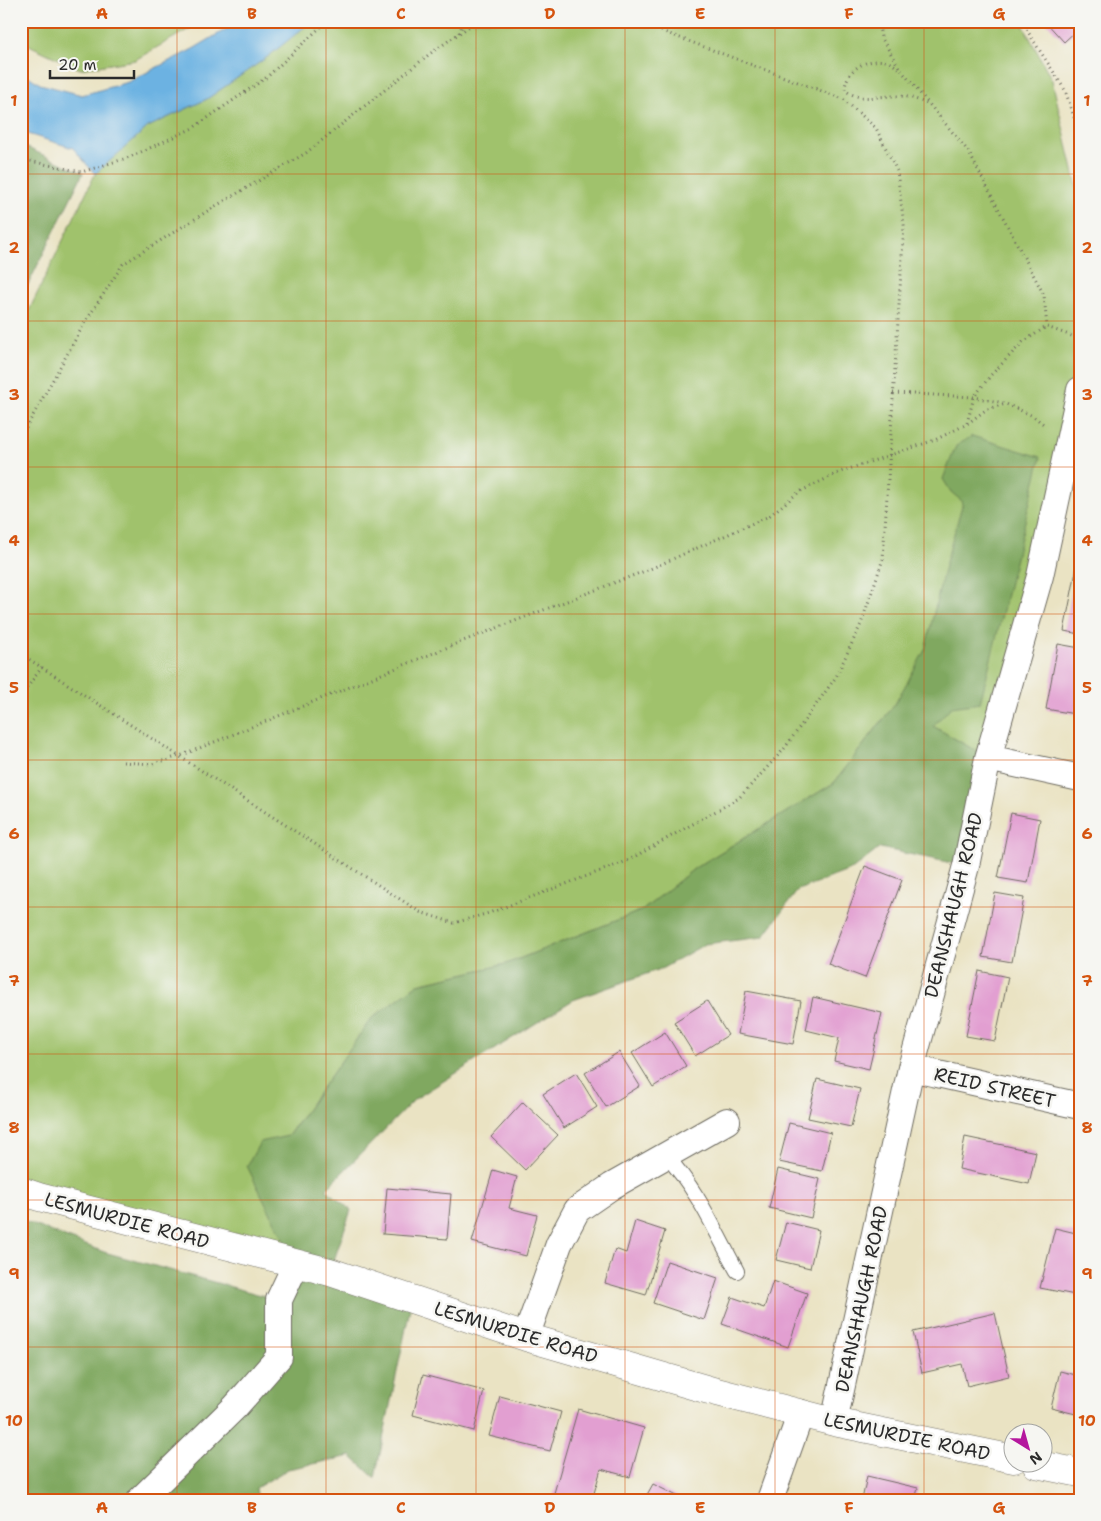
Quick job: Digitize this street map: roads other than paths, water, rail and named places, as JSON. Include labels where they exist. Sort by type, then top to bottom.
[{"type":"street","name":"DEANSHAUGH ROAD","points":[[834,1422],[911,1068],[966,866],[988,758],[1040,576],[1074,445],[1080,390]]},
{"type":"street","points":[[988,758],[1080,778]]},
{"type":"street","name":"REID STREET","points":[[911,1068],[1080,1106]]},
{"type":"street","points":[[526,1337],[559,1244],[577,1210],[612,1186],[727,1121]]},
{"type":"street","name":"LESMURDIE ROAD","points":[[21,1191],[384,1289],[526,1337],[709,1390],[834,1422],[1004,1457]]},
{"type":"street","points":[[140,1500],[235,1407],[279,1357],[279,1300],[296,1264]]},
{"type":"street","points":[[770,1500],[801,1413]]},
{"type":"street","points":[[1054,1467],[1080,1472]]},
{"type":"lane","points":[[666,1156],[684,1175],[737,1271]]},
{"type":"water","points":[[240,21],[312,21],[266,58],[207,99],[148,127],[95,174],[73,148],[21,132],[21,71],[40,84],[82,95],[128,82],[193,49]]}]
